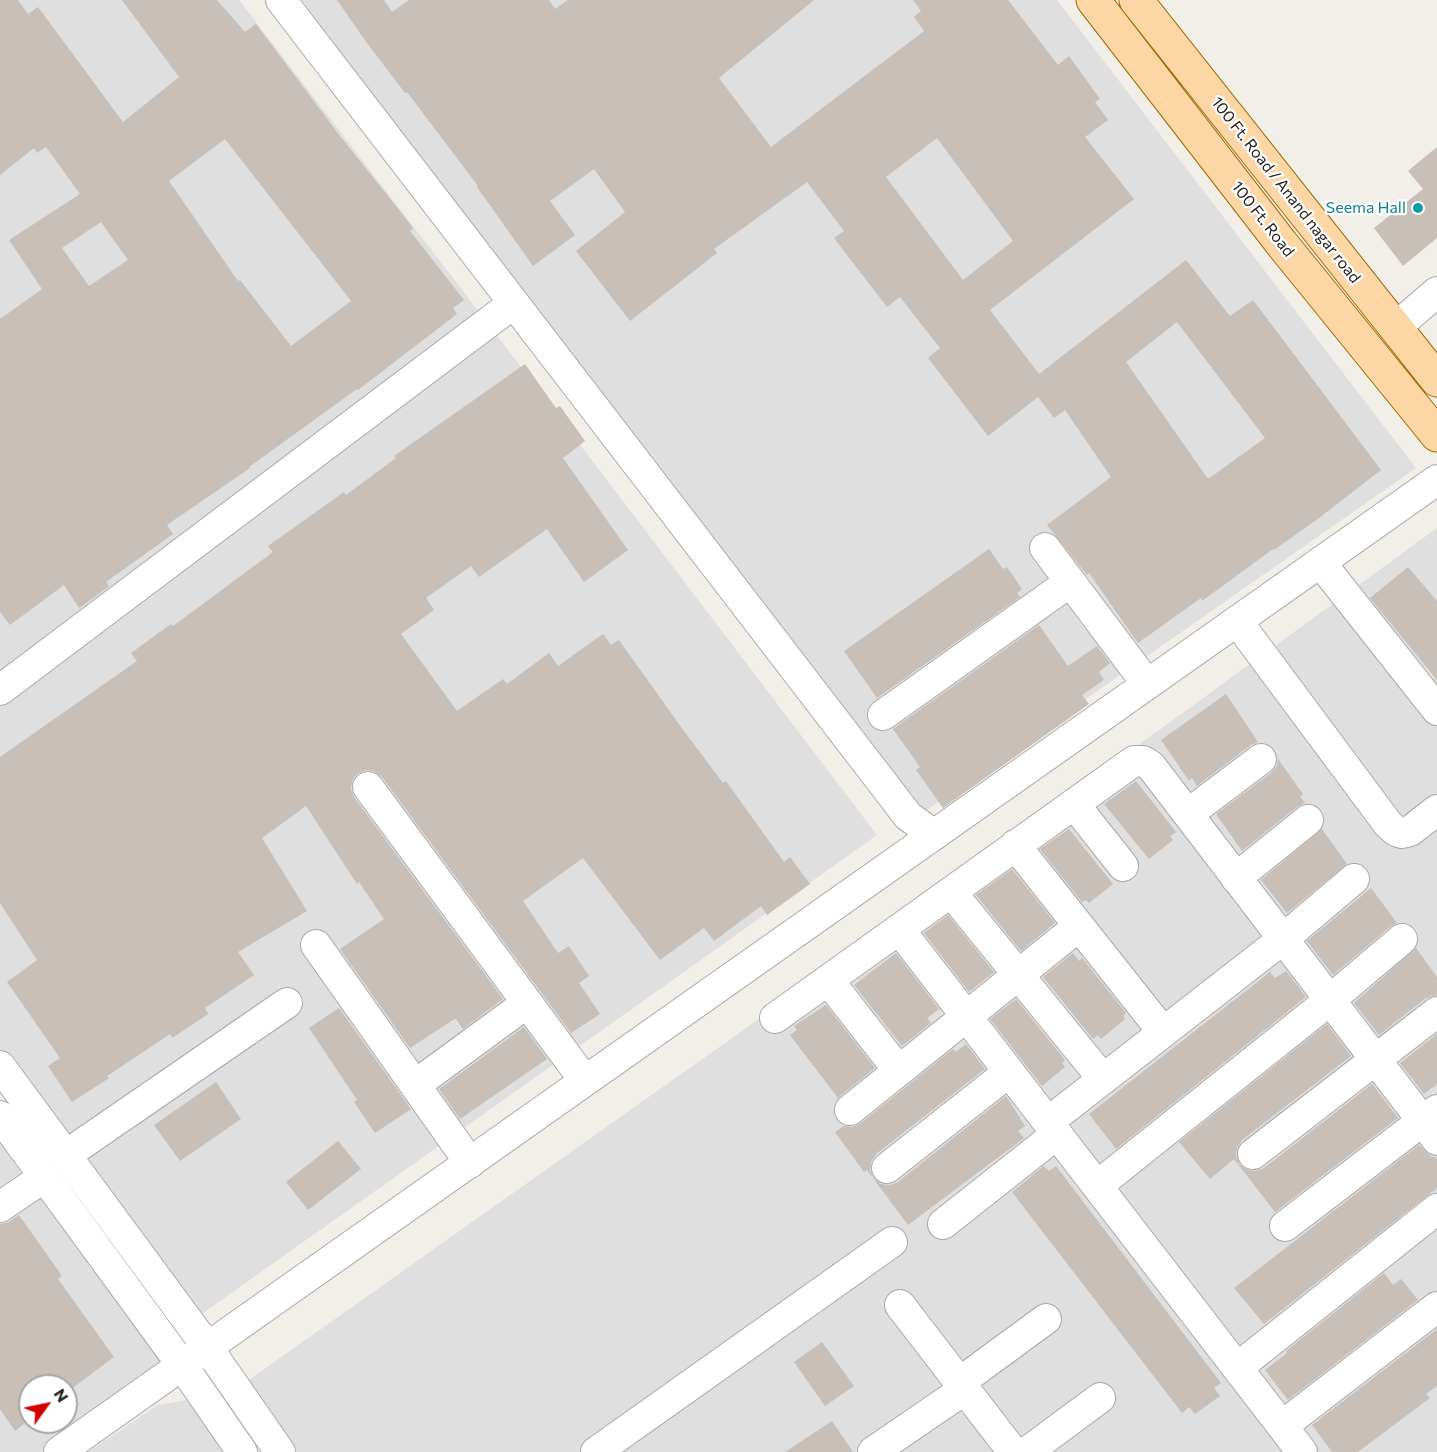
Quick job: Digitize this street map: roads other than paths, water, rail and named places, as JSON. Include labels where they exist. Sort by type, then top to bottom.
[{"type":"main road","name":"100 Ft. Road","points":[[1093,0],[1282,244],[1437,435]]},
{"type":"main road","name":"100 Ft. Road / Anand nagar road","points":[[1136,0],[1437,380]]},
{"type":"street","points":[[280,0],[908,816],[934,835]]},
{"type":"street","points":[[1395,328],[1437,292]]},
{"type":"street","points":[[0,690],[514,303]]},
{"type":"street","points":[[59,1452],[1437,480]]},
{"type":"street","points":[[1045,548],[1147,684]]},
{"type":"street","points":[[1320,562],[1437,710]]},
{"type":"street","points":[[884,715],[1070,582]]},
{"type":"street","points":[[1237,621],[1388,824],[1402,833],[1410,831],[1437,810]]},
{"type":"street","points":[[1188,814],[1261,759]]},
{"type":"street","points":[[775,1018],[1134,760],[1143,760],[1151,766],[1375,1060],[1432,1124],[1285,1226]]},
{"type":"street","points":[[368,787],[585,1081]]},
{"type":"street","points":[[1074,804],[1123,866]]},
{"type":"street","points":[[1236,878],[1308,820]]},
{"type":"street","points":[[1015,845],[1163,1032]]},
{"type":"street","points":[[943,1224],[1052,1128],[1103,1079],[1283,939],[1354,879]]},
{"type":"street","points":[[951,892],[1103,1079]]},
{"type":"street","points":[[850,1110],[1079,926]]},
{"type":"street","points":[[899,929],[1302,1452]]},
{"type":"street","points":[[1097,1186],[1330,1000],[1402,939]]},
{"type":"street","points":[[316,945],[470,1162]]},
{"type":"street","points":[[828,980],[900,1071]]},
{"type":"street","points":[[66,1155],[287,1003]]},
{"type":"street","points":[[416,1085],[527,1003]]},
{"type":"street","points":[[1253,1154],[1437,1012]]},
{"type":"street","points":[[0,1065],[208,1348],[280,1452]]},
{"type":"street","points":[[887,1168],[1009,1072]]},
{"type":"street","points":[[0,1116],[182,1365],[242,1452]]},
{"type":"street","points":[[0,1207],[44,1177]]},
{"type":"street","points":[[1237,1368],[1437,1209]]},
{"type":"street","points":[[596,1452],[892,1242]]},
{"type":"street","points":[[900,1305],[1013,1452]]},
{"type":"street","points":[[1282,1426],[1437,1307]]},
{"type":"street","points":[[873,1452],[962,1386],[1046,1319]]},
{"type":"street","points":[[1028,1452],[1100,1398]]},
{"type":"place","name":"Seema Hall","points":[[1418,208]]}]
